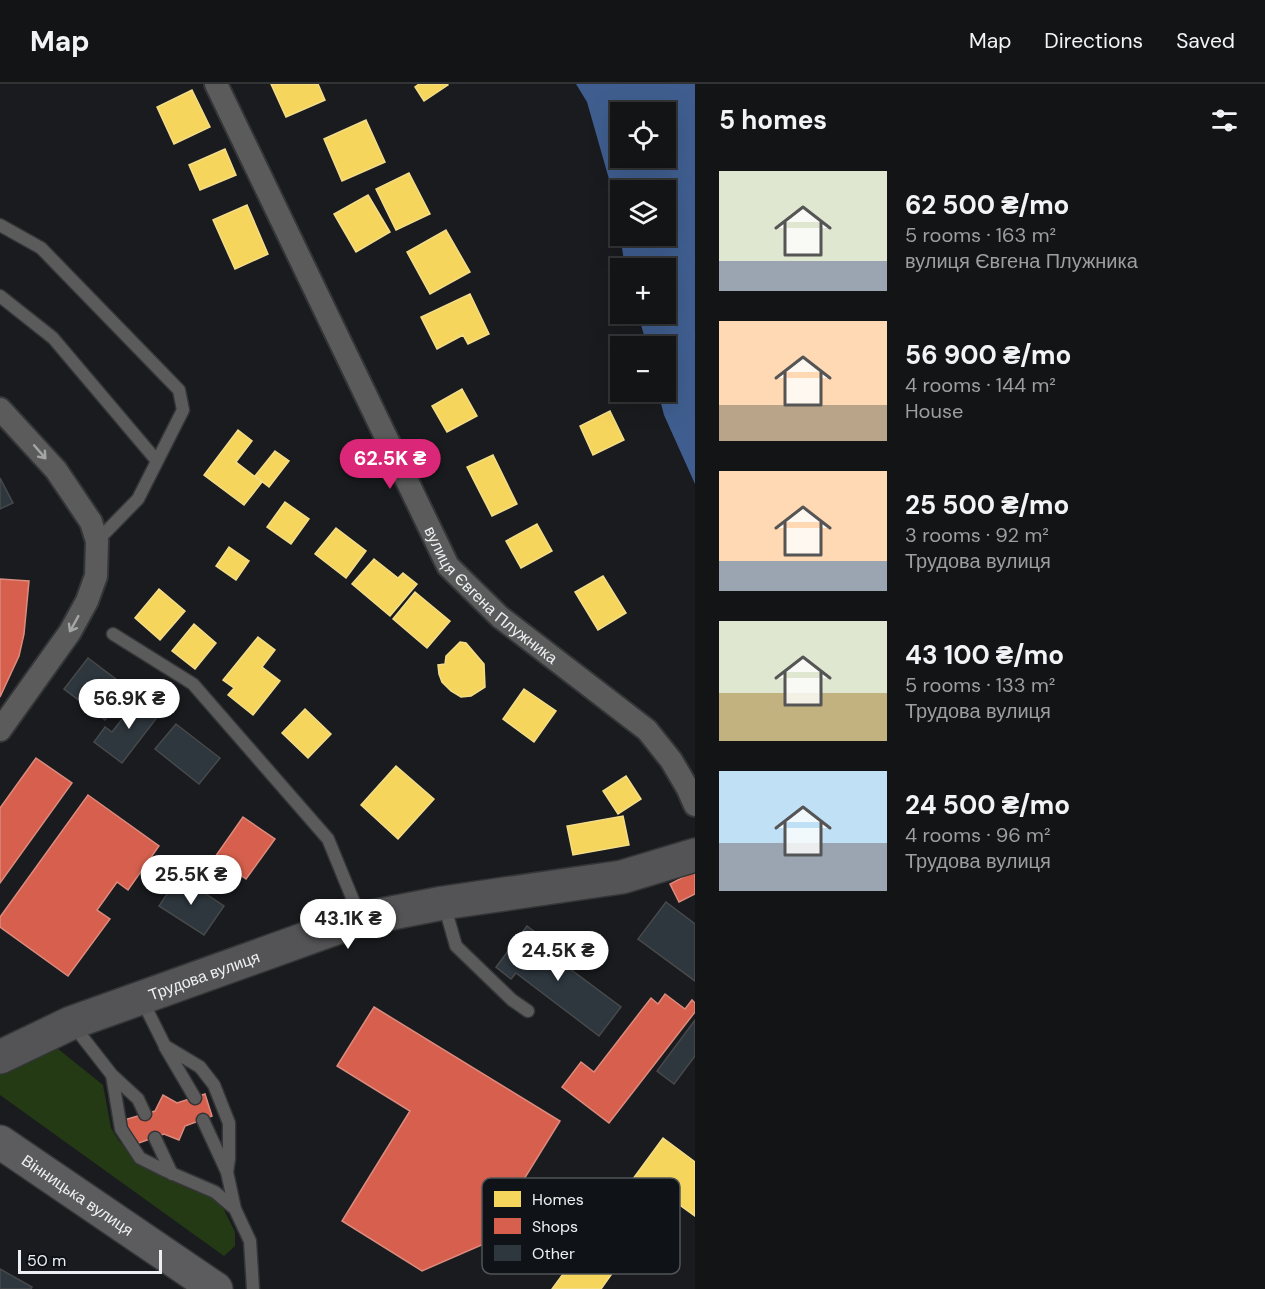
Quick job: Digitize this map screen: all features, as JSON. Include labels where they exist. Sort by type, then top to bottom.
[{"type":"main road","name":"Вінницька вулиця","points":[[0,1142],[216,1289]]},
{"type":"street","name":"вулиця Євгена Плужника","points":[[216,84],[447,566],[500,617],[647,730],[671,760],[695,805]]},
{"type":"street","points":[[0,409],[56,470],[91,522],[97,541],[96,576],[87,601],[70,632],[0,730]]},
{"type":"street","name":"Трудова вулиця","points":[[0,1056],[71,1023],[361,919],[443,903],[622,877],[695,855]]},
{"type":"lane","points":[[0,225],[41,248],[179,390],[183,410],[138,499],[97,541]]},
{"type":"lane","points":[[0,296],[53,338],[157,461]]},
{"type":"lane","points":[[113,634],[193,684],[321,830],[328,839],[361,919]]},
{"type":"lane","points":[[443,903],[456,946],[512,1000],[528,1011]]},
{"type":"lane","points":[[141,998],[195,1098]]},
{"type":"lane","points":[[71,1023],[112,1075],[138,1099],[145,1114]]},
{"type":"lane","points":[[165,1046],[200,1067],[214,1085],[229,1123],[230,1159],[227,1172]]},
{"type":"lane","points":[[112,1075],[121,1129],[140,1158],[215,1192],[235,1209]]},
{"type":"lane","points":[[203,1120],[227,1172],[235,1209],[250,1241],[253,1289]]},
{"type":"lane","points":[[155,1138],[172,1174]]},
{"type":"green space","points":[[52,1044],[103,1085],[111,1128],[119,1141],[149,1170],[208,1193],[222,1206],[235,1232],[235,1246],[224,1256],[0,1095],[0,1067]]},
{"type":"water","points":[[576,84],[695,84],[695,484],[664,415],[661,402],[676,402],[676,336],[644,336],[641,324],[676,324],[676,258],[624,258],[622,246],[676,246],[676,180],[610,180],[610,182],[587,102]]},
{"type":"building: Homes","points":[[271,84],[318,84],[325,100],[286,117]]},
{"type":"building: Homes","points":[[419,84],[448,85],[424,101],[415,87]]},
{"type":"building: Homes","points":[[192,90],[210,127],[174,144],[157,107]]},
{"type":"building: Homes","points":[[366,120],[385,162],[342,181],[324,139]]},
{"type":"building: Homes","points":[[225,149],[236,175],[200,190],[189,165]]},
{"type":"building: Homes","points":[[409,173],[430,214],[396,230],[376,189]]},
{"type":"building: Homes","points":[[368,195],[390,232],[356,252],[334,214]]},
{"type":"building: Homes","points":[[247,205],[268,254],[235,269],[213,220]]},
{"type":"building: Homes","points":[[446,230],[470,272],[430,294],[407,252]]},
{"type":"building: Homes","points":[[470,294],[489,334],[468,344],[463,335],[437,349],[421,317]]},
{"type":"building: Homes","points":[[462,389],[477,416],[447,432],[432,406]]},
{"type":"building: Homes","points":[[610,411],[624,440],[593,455],[580,426]]},
{"type":"building: Homes","points":[[238,430],[252,441],[236,462],[262,482],[244,505],[204,475]]},
{"type":"building: Homes","points":[[275,451],[289,461],[269,487],[255,476]]},
{"type":"building: Homes","points":[[493,455],[517,504],[492,516],[467,467]]},
{"type":"building: Homes","points":[[285,502],[309,519],[291,544],[267,527]]},
{"type":"building: Homes","points":[[537,524],[552,551],[521,568],[506,541]]},
{"type":"building: Homes","points":[[336,528],[366,551],[346,578],[315,554]]},
{"type":"building: Homes","points":[[229,547],[249,561],[236,580],[216,566]]},
{"type":"building: Homes","points":[[374,559],[398,578],[403,573],[417,584],[390,616],[352,584]]},
{"type":"building: Homes","points":[[603,576],[626,613],[598,630],[575,592]]},
{"type":"building: Homes","points":[[159,589],[185,611],[160,640],[135,618]]},
{"type":"building: Homes","points":[[415,592],[450,621],[427,648],[393,619]]},
{"type":"building: Homes","points":[[194,624],[216,643],[195,669],[172,651]]},
{"type":"building: Homes","points":[[258,637],[275,650],[262,667],[280,681],[253,715],[228,695],[234,688],[223,680]]},
{"type":"building: Homes","points":[[460,642],[466,643],[484,664],[485,687],[471,696],[461,697],[451,691],[442,682],[439,674],[438,665],[445,664],[446,656]]},
{"type":"building: Homes","points":[[524,689],[556,711],[534,742],[503,719]]},
{"type":"building: Homes","points":[[305,709],[331,734],[308,758],[282,733]]},
{"type":"building: Homes","points":[[396,766],[434,799],[398,839],[361,805]]},
{"type":"building: Homes","points":[[626,776],[641,799],[618,814],[603,791]]},
{"type":"building: Homes","points":[[623,816],[629,845],[573,855],[567,826]]},
{"type":"building: Homes","points":[[663,1138],[695,1162],[695,1216],[680,1205],[680,1178],[634,1178]]},
{"type":"building: Homes","points":[[563,1274],[612,1274],[601,1289],[552,1289]]},
{"type":"building: Shops","points":[[0,579],[29,581],[24,634],[19,656],[0,697]]},
{"type":"building: Shops","points":[[36,758],[72,783],[0,883],[0,808]]},
{"type":"building: Shops","points":[[88,795],[159,846],[128,890],[117,882],[97,910],[110,919],[68,976],[0,927],[0,917]]},
{"type":"building: Shops","points":[[243,817],[275,839],[246,879],[215,857]]},
{"type":"building: Shops","points":[[695,871],[695,894],[679,902],[670,884]]},
{"type":"building: Shops","points":[[665,994],[685,1009],[692,1000],[695,1003],[695,1012],[609,1123],[562,1087],[581,1062],[594,1072],[651,998],[658,1004]]},
{"type":"building: Shops","points":[[374,1007],[560,1121],[525,1178],[482,1178],[482,1245],[422,1271],[342,1221],[410,1111],[337,1066]]},
{"type":"building: Shops","points":[[205,1094],[212,1116],[185,1126],[179,1140],[164,1134],[133,1145],[124,1120],[155,1111],[163,1095],[177,1103]]},
{"type":"building: Other","points":[[0,478],[13,503],[0,509]]},
{"type":"building: Other","points":[[88,658],[129,689],[105,720],[64,689]]},
{"type":"building: Other","points":[[141,695],[162,711],[122,763],[94,742],[105,727],[112,732]]},
{"type":"building: Other","points":[[176,724],[220,758],[199,784],[155,749]]},
{"type":"building: Other","points":[[179,876],[224,906],[204,935],[159,906]]},
{"type":"building: Other","points":[[666,902],[695,924],[695,981],[638,939]]},
{"type":"building: Other","points":[[527,926],[543,938],[538,945],[621,1007],[599,1036],[516,973],[511,979],[496,967]]},
{"type":"building: Other","points":[[695,1020],[695,1056],[674,1084],[657,1071]]},
{"type":"building: Other","points":[[0,1269],[32,1287],[31,1289],[0,1289]]}]
